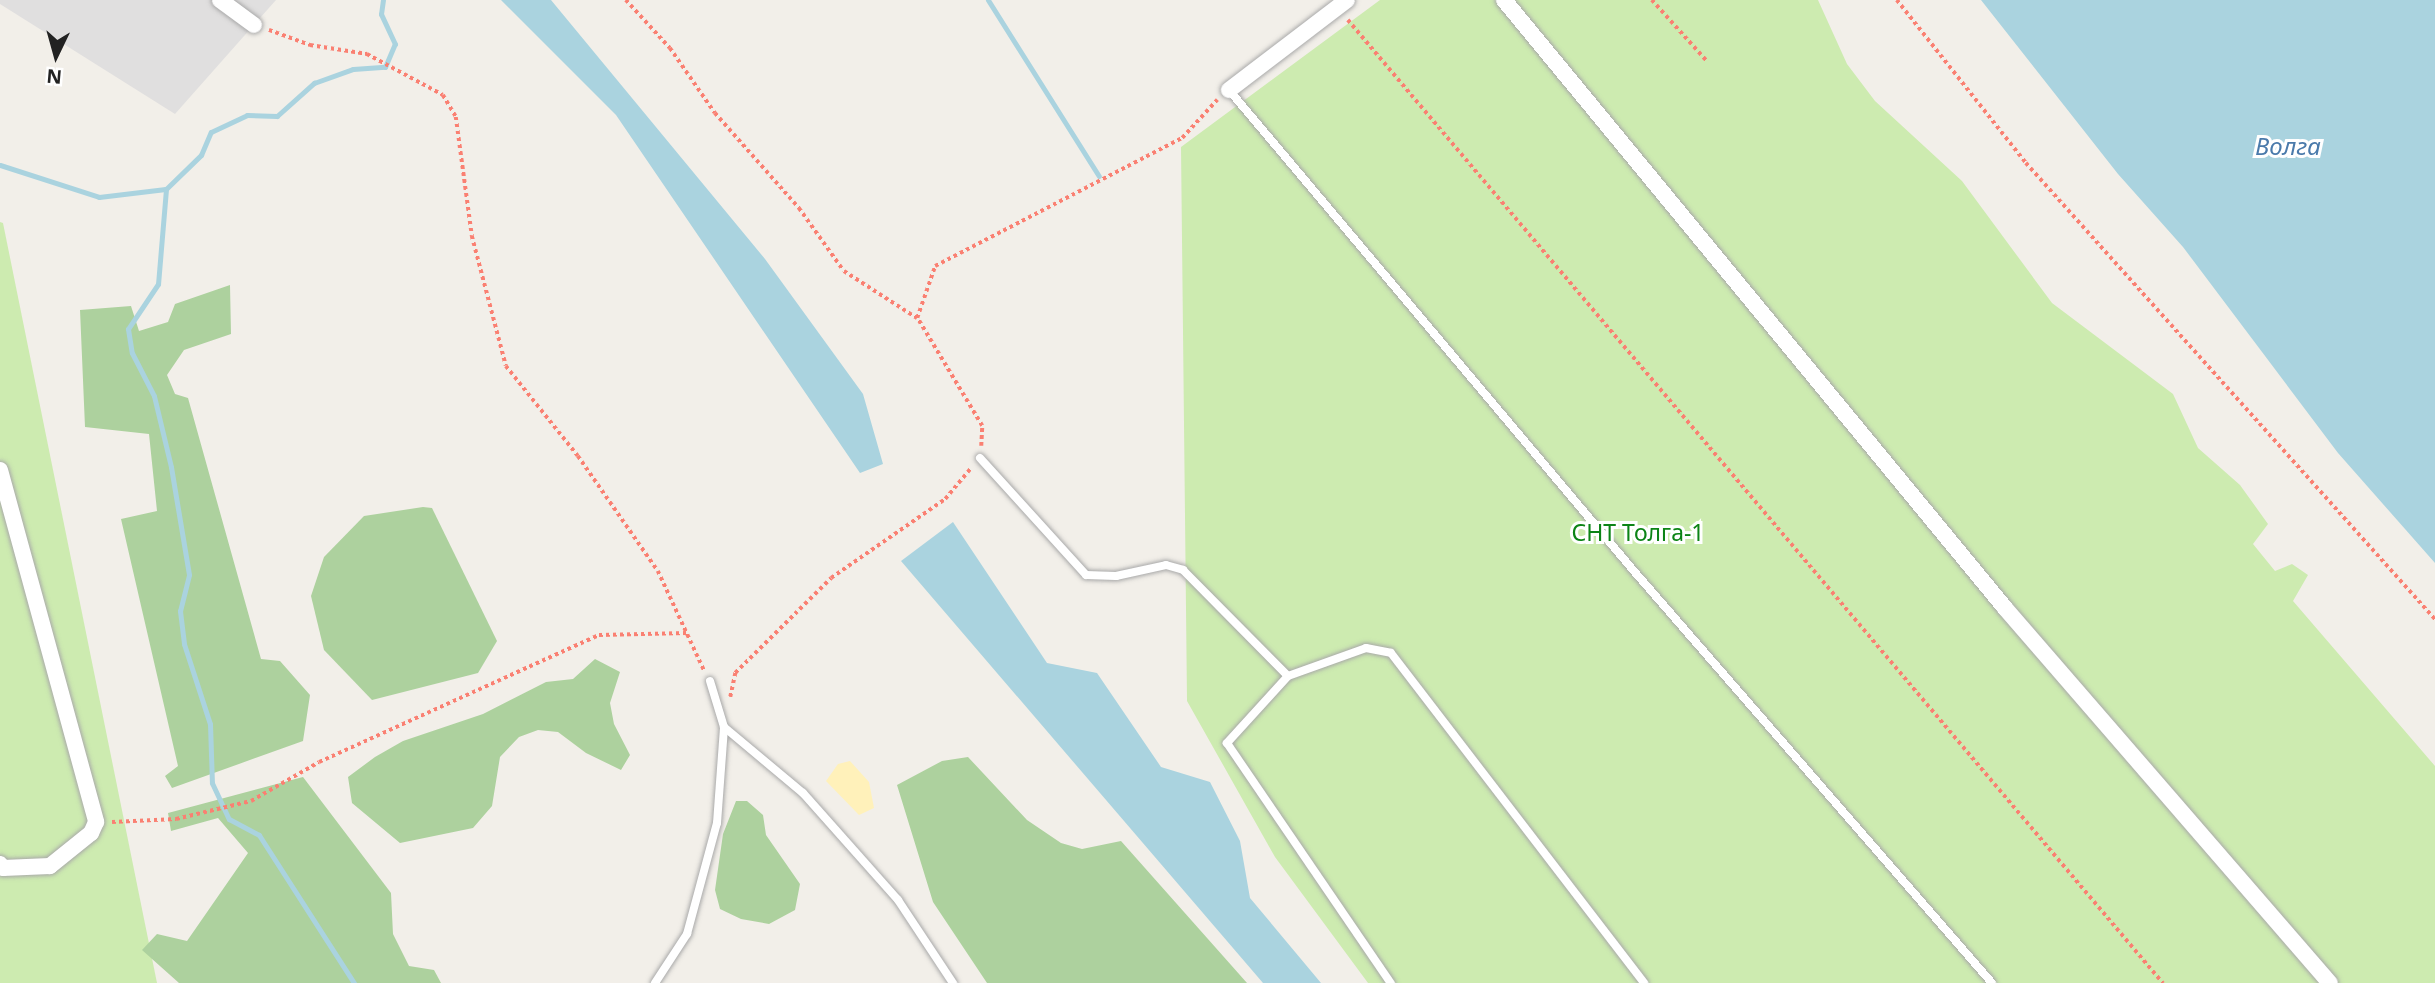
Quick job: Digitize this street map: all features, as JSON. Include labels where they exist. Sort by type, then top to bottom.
[{"type":"street","points":[[220,0],[254,25]]},
{"type":"street","points":[[1504,0],[2005,608],[2330,983]]},
{"type":"street","points":[[1229,90],[1343,4]]},
{"type":"street","points":[[0,470],[96,822],[90,833],[50,866],[3,868],[0,864]]},
{"type":"lane","points":[[1229,90],[1615,549],[1992,983]]},
{"type":"lane","points":[[980,458],[1086,575],[1116,576],[1166,565],[1183,570],[1288,676]]},
{"type":"lane","points":[[1391,983],[1227,743],[1288,676],[1366,648],[1391,653],[1644,983]]},
{"type":"lane","points":[[655,983],[687,934],[717,823],[724,727],[710,681]]},
{"type":"lane","points":[[724,727],[803,793],[898,900],[953,983]]},
{"type":"path","points":[[626,0],[670,48],[715,113],[799,208],[844,271],[917,318],[982,426],[980,458],[945,499],[831,578],[735,673],[724,727]]},
{"type":"path","points":[[1652,0],[1707,61]]},
{"type":"path","points":[[1897,0],[2026,163],[2435,619]]},
{"type":"path","points":[[1343,4],[2163,983]]},
{"type":"path","points":[[254,25],[310,45],[367,54],[443,95],[456,117],[472,236],[506,366],[578,456],[657,571],[710,681]]},
{"type":"path","points":[[917,318],[935,266],[1039,216],[1182,138],[1229,90]]},
{"type":"path","points":[[96,822],[176,819],[251,802],[320,762],[599,635],[687,633]]},
{"type":"shaded area","points":[[0,0],[276,0],[175,114],[0,4]]},
{"type":"green space","name":"СНТ Толга-1","points":[[1380,0],[1818,0],[1847,64],[1875,101],[1962,181],[2052,303],[2173,394],[2198,448],[2240,485],[2268,524],[2253,544],[2275,571],[2292,564],[2308,575],[2293,601],[2435,766],[2435,983],[1368,983],[1275,857],[1187,701],[1181,147]]},
{"type":"green space","points":[[0,222],[3,223],[157,983],[0,983]]},
{"type":"green space","points":[[230,285],[231,334],[184,350],[167,375],[175,394],[188,398],[261,659],[280,661],[310,695],[303,741],[172,788],[165,776],[178,766],[121,519],[157,511],[149,434],[85,427],[80,310],[131,306],[139,331],[168,322],[175,304]]},
{"type":"green space","points":[[432,508],[497,641],[478,673],[372,700],[324,650],[311,596],[324,557],[364,516]]},
{"type":"green space","points":[[595,659],[620,672],[610,703],[614,724],[630,755],[621,770],[586,753],[558,732],[538,730],[519,737],[500,757],[492,806],[473,828],[400,843],[352,803],[348,777],[375,757],[403,741],[483,714],[546,682],[573,679]]},
{"type":"green space","points":[[968,757],[1027,820],[1061,843],[1082,849],[1121,841],[1247,983],[987,983],[933,902],[897,785],[942,761]]},
{"type":"green space","points":[[303,777],[391,893],[393,934],[409,966],[434,970],[441,983],[179,983],[142,950],[157,934],[187,941],[248,853],[218,818],[171,831],[168,813]]},
{"type":"green space","points":[[736,801],[747,801],[763,815],[766,835],[800,884],[795,910],[769,924],[741,919],[720,909],[715,890],[723,834]]},
{"type":"sand","points":[[850,761],[869,782],[874,808],[859,815],[826,781],[838,764]]},
{"type":"water","points":[[501,0],[551,0],[765,259],[863,394],[883,464],[860,473],[616,115]]},
{"type":"water","name":"Волга","points":[[1981,0],[2435,0],[2435,563],[2338,453],[2183,247],[2118,174]]},
{"type":"water","points":[[953,522],[1047,663],[1097,673],[1161,767],[1210,782],[1240,841],[1250,898],[1321,983],[1263,983],[901,561]]},
{"type":"waterway","points":[[0,165],[99,197],[166,189],[201,155],[211,132],[247,115],[277,116],[314,83],[353,69],[385,67],[395,44],[381,14],[383,0]]},
{"type":"waterway","points":[[988,0],[1099,176]]},
{"type":"waterway","points":[[166,189],[158,284],[128,329],[132,353],[154,396],[171,467],[189,575],[180,611],[184,644],[210,724],[212,783],[229,819],[259,835],[354,983]]}]
